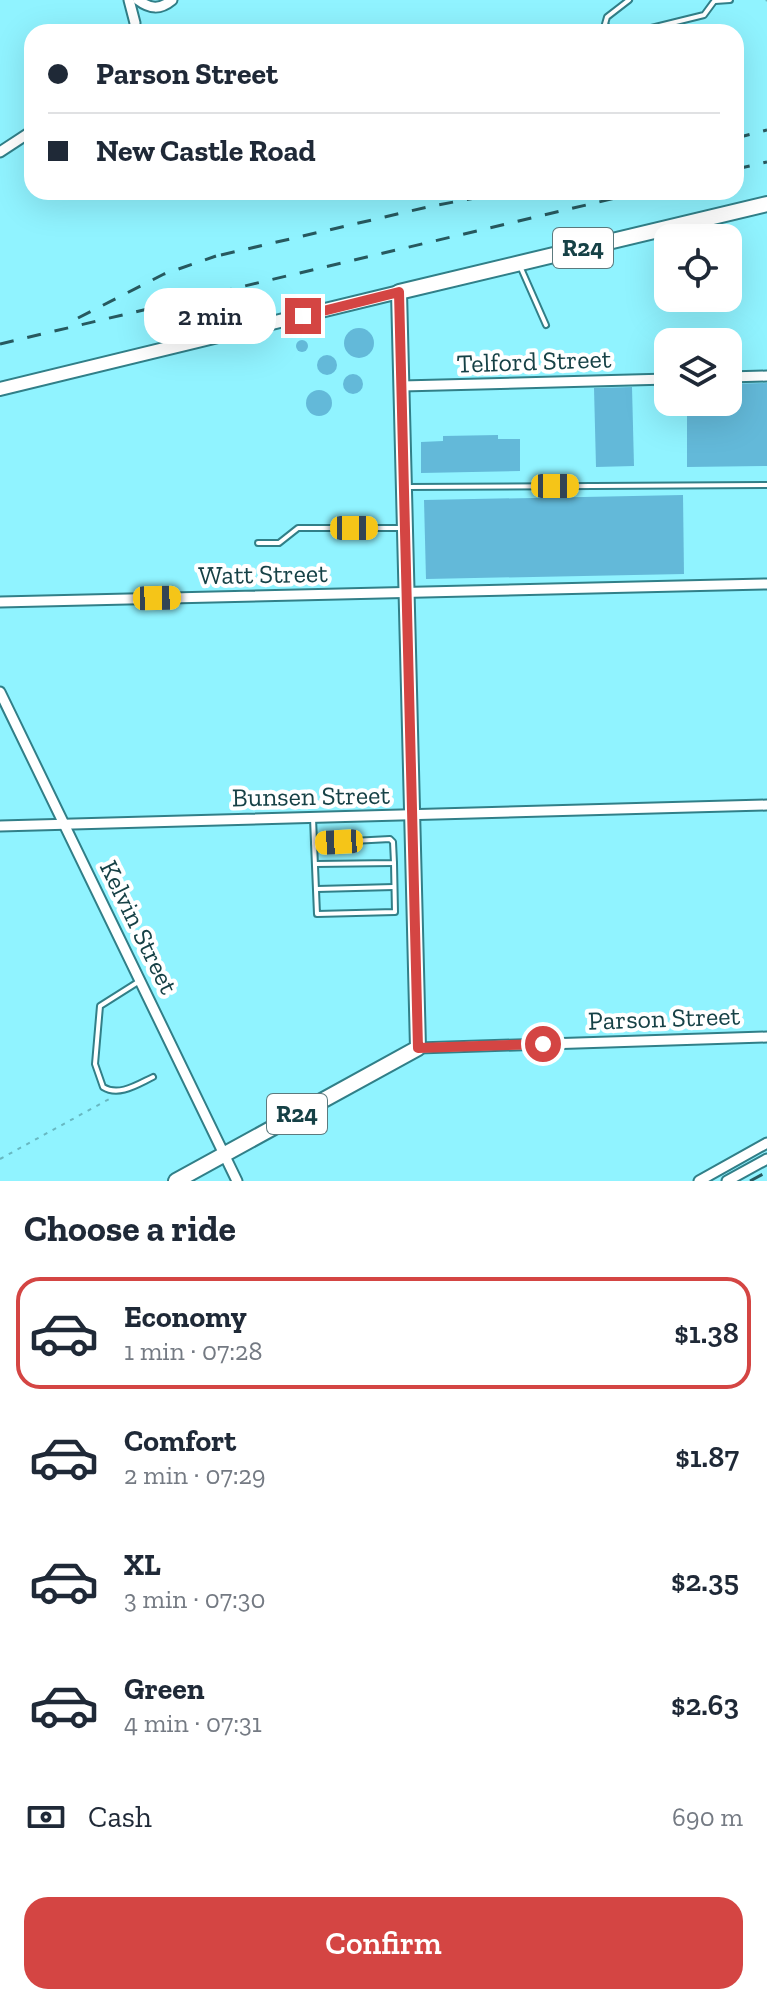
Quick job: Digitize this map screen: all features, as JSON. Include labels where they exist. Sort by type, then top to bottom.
[{"type":"main road","name":"R24","points":[[399,292],[767,204]]},
{"type":"main road","points":[[399,292],[418,1048]]},
{"type":"main road","name":"R24","points":[[176,1181],[418,1048]]},
{"type":"street","points":[[129,0],[135,24]]},
{"type":"street","points":[[139,1],[155,8],[163,7],[172,0]]},
{"type":"street","points":[[0,152],[24,136]]},
{"type":"street","points":[[0,389],[399,292]]},
{"type":"street","points":[[742,377],[767,376]]},
{"type":"street","name":"Telford Street","points":[[402,386],[654,379]]},
{"type":"street","name":"Watt Street","points":[[0,602],[767,584]]},
{"type":"street","name":"Kelvin Street","points":[[0,692],[237,1181]]},
{"type":"street","name":"Bunsen Street","points":[[0,826],[767,805]]},
{"type":"street","name":"Parson Street","points":[[418,1048],[767,1037]]},
{"type":"street","points":[[699,1181],[767,1143]]},
{"type":"street","points":[[727,1181],[767,1159]]},
{"type":"lane","points":[[605,24],[607,17],[629,0]]},
{"type":"lane","points":[[667,24],[704,15],[715,1],[730,0]]},
{"type":"lane","points":[[519,264],[546,325]]},
{"type":"lane","points":[[404,487],[767,485]]},
{"type":"lane","points":[[258,543],[279,543],[298,528],[405,528]]},
{"type":"lane","points":[[313,818],[314,843],[315,864],[317,914],[395,912],[393,842],[390,839],[314,843]]},
{"type":"lane","points":[[315,864],[394,863]]},
{"type":"lane","points":[[316,889],[394,887]]},
{"type":"lane","points":[[140,980],[106,1000],[99,1010],[95,1064],[103,1087],[115,1092],[153,1077]]},
{"type":"path","points":[[0,1159],[108,1100],[115,1092]]},
{"type":"building","points":[[359,328],[365,329],[373,337],[373,349],[365,357],[359,358],[353,357],[345,349],[344,343],[345,337],[353,329]]},
{"type":"building","points":[[297,341],[307,341],[307,351],[297,351]]},
{"type":"building","points":[[327,355],[334,358],[337,365],[334,372],[327,375],[320,372],[317,365],[320,358]]},
{"type":"building","points":[[353,374],[360,377],[363,384],[360,391],[353,394],[346,391],[343,384],[346,377]]},
{"type":"building","points":[[767,383],[767,466],[687,467],[687,416],[742,416],[742,384]]},
{"type":"building","points":[[632,387],[634,466],[596,467],[594,388]]},
{"type":"building","points":[[319,390],[328,394],[332,403],[328,412],[319,416],[310,412],[306,403],[310,394]]},
{"type":"building","points":[[498,435],[498,439],[520,439],[520,471],[421,473],[421,442],[443,441],[443,436]]},
{"type":"building","points":[[683,495],[684,574],[426,579],[424,500]]},
{"type":"railway","points":[[744,136],[767,130]]},
{"type":"railway","points":[[744,167],[767,162]]},
{"type":"railway","points":[[221,255],[465,200]]},
{"type":"railway","points":[[0,344],[607,200]]},
{"type":"railway","points":[[78,318],[164,274],[216,256]]},
{"type":"railway","points":[[750,1181],[767,1172]]},
{"type":"route","points":[[303,316],[399,292],[418,1048],[543,1044]]}]
